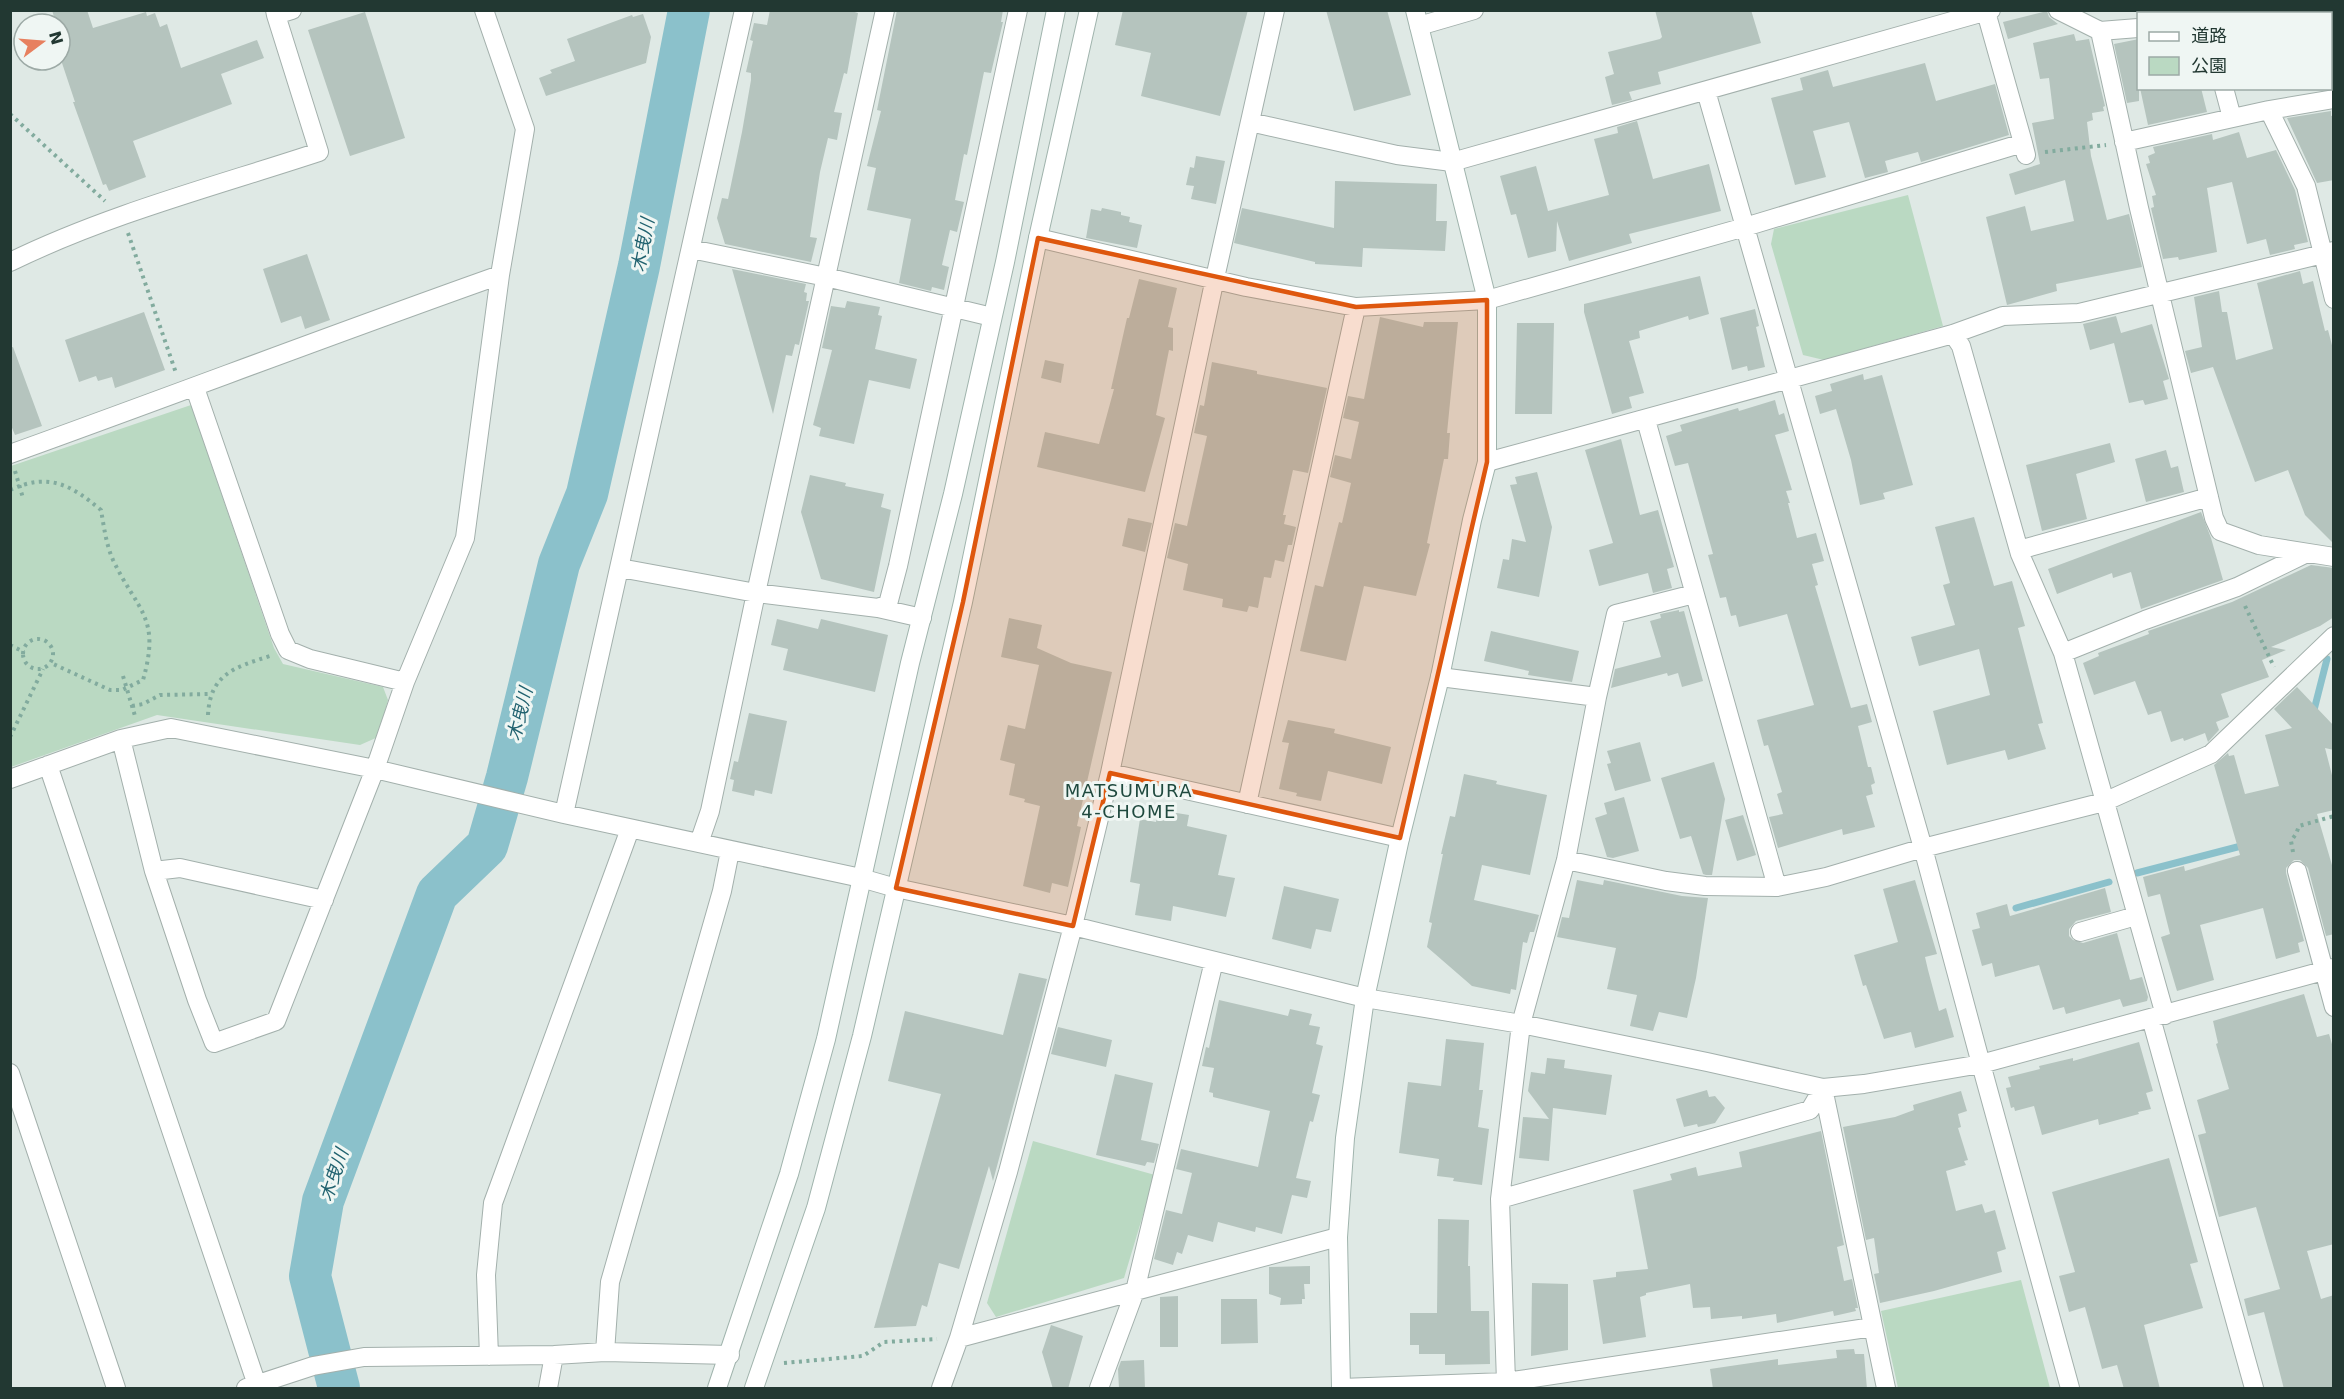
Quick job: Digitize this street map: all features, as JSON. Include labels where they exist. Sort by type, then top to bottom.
[{"type":"street","points":[[121,739],[154,871],[197,1000],[214,1043],[276,1021],[375,769],[405,682],[465,538],[500,275],[525,129],[484,10]]},
{"type":"street","points":[[564,814],[744,10]]},
{"type":"street","points":[[699,843],[710,812],[885,10]]},
{"type":"street","points":[[878,608],[888,604],[898,566],[1018,10]]},
{"type":"street","points":[[717,1389],[789,1174],[826,1039],[861,878],[953,494],[1056,10]]},
{"type":"street","points":[[754,1389],[816,1208],[862,1036],[963,602],[1038,238],[1089,10]]},
{"type":"street","points":[[941,1389],[959,1338],[1008,1172],[1073,926],[1110,773],[1215,278],[1275,10]]},
{"type":"street","points":[[1474,10],[1417,18],[1487,300],[1487,462],[1472,520],[1440,677],[1400,838],[1365,998],[1345,1138],[1338,1237],[1341,1388],[1506,1385],[1873,1327]]},
{"type":"street","points":[[2058,10],[2100,31],[2137,28]]},
{"type":"street","points":[[1038,238],[1246,287],[1356,307],[1487,300],[2025,149],[1989,11],[1452,162],[1397,155],[1250,122]]},
{"type":"street","points":[[10,262],[37,249],[131,213],[319,152],[281,12]]},
{"type":"street","points":[[2100,31],[2124,142],[2209,497],[2220,531],[2259,545],[2334,557]]},
{"type":"street","points":[[2225,90],[2232,118]]},
{"type":"street","points":[[1706,91],[1923,848],[2070,1389]]},
{"type":"street","points":[[2124,142],[2269,110],[2334,99]]},
{"type":"street","points":[[2269,110],[2306,186],[2328,253],[2334,298]]},
{"type":"street","points":[[691,249],[826,277],[992,317]]},
{"type":"street","points":[[1487,462],[1953,334],[2003,316],[2079,313],[2328,253]]},
{"type":"street","points":[[12,460],[319,339],[500,275]]},
{"type":"street","points":[[1248,804],[1356,307]]},
{"type":"street","points":[[1953,334],[1961,346],[2019,550],[2063,653],[2136,916],[2158,1016],[2254,1389]]},
{"type":"street","points":[[195,388],[280,634],[288,650],[310,659],[405,682]]},
{"type":"street","points":[[1646,420],[1777,887]]},
{"type":"street","points":[[2019,550],[2209,497]]},
{"type":"street","points":[[2063,653],[2237,587],[2307,553]]},
{"type":"street","points":[[620,568],[756,593],[878,608],[922,618]]},
{"type":"street","points":[[1506,1385],[1500,1199],[1521,1024],[1566,860],[1597,697],[1616,614],[1694,594]]},
{"type":"street","points":[[1566,860],[1666,881],[1705,886],[1777,887],[1826,877],[1923,848],[2104,802],[2211,754],[2334,636]]},
{"type":"street","points":[[1440,677],[1597,697]]},
{"type":"street","points":[[10,779],[121,739],[171,728],[375,769],[564,814],[861,878],[896,888],[1073,926],[1365,998],[1521,1024],[1823,1088],[1864,1084],[1982,1064],[2329,969]]},
{"type":"street","points":[[48,765],[252,1387],[313,1366],[364,1357],[554,1355],[605,1352],[730,1355]]},
{"type":"street","points":[[1110,773],[1400,838]]},
{"type":"street","points":[[489,1356],[486,1275],[493,1203],[630,828]]},
{"type":"street","points":[[605,1352],[610,1282],[722,891],[730,851]]},
{"type":"street","points":[[154,871],[180,868],[324,900]]},
{"type":"street","points":[[2297,871],[2329,969],[2334,1006]]},
{"type":"street","points":[[2080,932],[2136,916]]},
{"type":"street","points":[[1099,1389],[1135,1291],[1214,961]]},
{"type":"street","points":[[10,1073],[116,1389]]},
{"type":"street","points":[[1500,1199],[1810,1110],[1823,1088]]},
{"type":"street","points":[[1823,1088],[1886,1389]]},
{"type":"street","points":[[959,1338],[1338,1237]]},
{"type":"street","points":[[548,1389],[554,1355]]},
{"type":"path","points":[[2025,149],[2124,142]]},
{"type":"path","points":[[12,460],[23,498]]},
{"type":"path","points":[[10,490],[43,482],[66,485],[101,510],[112,557],[144,611],[149,630],[150,654],[142,680],[122,690],[110,690],[51,663]]},
{"type":"path","points":[[2237,587],[2283,684]]},
{"type":"path","points":[[10,737],[43,669],[51,663],[53,649],[42,639],[32,640],[28,643],[24,657],[28,666],[43,669]]},
{"type":"path","points":[[10,645],[24,652]]},
{"type":"path","points":[[207,736],[210,694],[225,675],[233,669],[288,650]]},
{"type":"path","points":[[123,676],[141,735]]},
{"type":"path","points":[[132,706],[143,704],[160,695],[210,694]]},
{"type":"path","points":[[2297,871],[2290,841],[2299,826],[2334,816]]},
{"type":"path","points":[[763,1365],[863,1356],[884,1342],[959,1338]]},
{"type":"highlighted area","points":[[1038,238],[1356,307],[1487,300],[1487,462],[1400,838],[1110,773],[1073,926],[896,888],[963,602]]},
{"type":"green space","points":[[1908,195],[1943,326],[1824,360],[1803,355],[1771,244],[1774,229]]},
{"type":"green space","points":[[191,405],[274,648],[283,664],[383,687],[388,700],[378,737],[360,745],[157,715],[11,767],[11,466]]},
{"type":"green space","points":[[1033,1141],[1155,1175],[1124,1278],[996,1317],[987,1303]]},
{"type":"green space","points":[[2021,1280],[2050,1388],[1898,1388],[1881,1311]]},
{"type":"building","points":[[52,10],[87,10],[93,28],[146,12],[147,16],[155,13],[160,27],[167,24],[181,68],[257,40],[264,58],[221,74],[232,104],[133,141],[146,177],[109,191],[106,184],[103,185],[73,102],[75,102],[65,72],[72,72],[72,12],[53,12]]},
{"type":"building","points":[[770,10],[848,10],[858,13],[847,74],[844,73],[834,112],[842,113],[837,140],[828,138],[820,172],[810,237],[817,238],[811,262],[725,244],[717,218],[722,198],[728,199],[742,132],[751,80],[751,73],[746,72],[753,41],[750,40],[754,23],[767,25]]},
{"type":"building","points":[[897,10],[1003,10],[1001,22],[1003,22],[991,73],[984,72],[967,155],[964,154],[955,200],[964,202],[957,232],[950,230],[942,265],[949,267],[944,290],[932,287],[931,291],[899,283],[911,219],[867,210],[876,168],[867,166],[881,111],[877,110]]},
{"type":"building","points":[[1123,10],[1248,10],[1220,116],[1141,96],[1151,53],[1115,45]]},
{"type":"building","points":[[1326,10],[1387,10],[1411,95],[1354,111]]},
{"type":"building","points":[[1655,10],[1751,10],[1761,43],[1658,72],[1661,84],[1629,92],[1632,100],[1612,105],[1605,77],[1614,74],[1608,52],[1660,39],[1662,37]]},
{"type":"building","points":[[2047,11],[2049,17],[2058,24],[2008,39],[2003,22]]},
{"type":"building","points":[[365,12],[405,138],[350,156],[308,30]]},
{"type":"building","points":[[643,14],[651,37],[646,63],[546,96],[539,78],[552,73],[550,70],[575,61],[567,39],[632,15],[633,17]]},
{"type":"building","points":[[2074,34],[2076,41],[2089,39],[2105,106],[2104,111],[2092,113],[2093,120],[2087,122],[2091,156],[2107,220],[2129,214],[2142,267],[2056,284],[2057,291],[2007,305],[1986,217],[2025,206],[2031,231],[2074,221],[2065,180],[2015,195],[2009,174],[2040,164],[2032,123],[2054,119],[2049,78],[2040,79],[2033,43]]},
{"type":"building","points":[[2137,39],[2139,101],[2127,103],[2114,44]]},
{"type":"building","points":[[1925,63],[1936,101],[1995,84],[2009,135],[1921,162],[1918,152],[1885,161],[1888,172],[1865,178],[1849,122],[1813,131],[1826,177],[1795,185],[1771,98],[1803,90],[1800,78],[1828,70],[1833,87]]},
{"type":"building","points":[[2140,90],[2202,90],[2207,112],[2148,125]]},
{"type":"building","points":[[2331,111],[2331,116],[2334,115],[2334,180],[2317,183],[2287,118]]},
{"type":"building","points":[[1637,121],[1653,179],[1709,164],[1721,211],[1629,234],[1632,243],[1569,261],[1557,221],[1556,251],[1528,258],[1516,214],[1511,215],[1500,176],[1536,166],[1548,211],[1609,195],[1594,139],[1618,133],[1617,127]]},
{"type":"building","points":[[2239,132],[2247,158],[2276,150],[2295,190],[2308,242],[2294,245],[2295,249],[2270,255],[2266,239],[2247,244],[2232,182],[2207,188],[2217,252],[2179,260],[2178,257],[2163,259],[2151,208],[2154,207],[2152,196],[2156,195],[2146,164],[2150,163],[2148,156],[2155,153],[2153,147],[2212,134],[2213,140]]},
{"type":"building","points":[[1196,156],[1225,161],[1216,204],[1191,199],[1194,186],[1186,185],[1190,167],[1194,168]]},
{"type":"building","points":[[1335,181],[1437,184],[1436,221],[1447,221],[1445,251],[1363,248],[1362,267],[1315,264],[1315,262],[1234,243],[1242,208],[1334,228]]},
{"type":"building","points":[[1102,208],[1121,212],[1121,215],[1130,217],[1129,222],[1142,225],[1137,248],[1086,238],[1091,209],[1101,211]]},
{"type":"building","points":[[307,254],[330,320],[305,329],[301,316],[281,323],[263,269]]},
{"type":"building","points":[[732,269],[806,284],[804,292],[807,293],[806,301],[809,301],[799,345],[795,344],[792,356],[786,355],[773,414]]},
{"type":"building","points":[[2300,271],[2303,284],[2313,281],[2325,331],[2328,330],[2334,353],[2334,544],[2305,515],[2288,470],[2255,482],[2213,367],[2191,373],[2185,351],[2202,347],[2194,297],[2219,291],[2222,312],[2227,312],[2236,360],[2273,349],[2257,283]]},
{"type":"building","points":[[1700,276],[1709,314],[1689,320],[1688,316],[1639,331],[1640,338],[1629,341],[1644,393],[1629,397],[1632,408],[1612,414],[1584,312],[1584,304]]},
{"type":"building","points":[[1139,279],[1177,288],[1168,327],[1173,328],[1173,351],[1169,350],[1156,415],[1165,418],[1145,492],[1037,467],[1045,432],[1099,444],[1114,389],[1111,389],[1127,318],[1129,318]]},
{"type":"building","points":[[847,301],[880,307],[878,315],[882,316],[875,349],[917,359],[910,389],[869,380],[854,444],[819,436],[821,428],[813,425],[832,350],[822,348],[831,306],[845,308]]},
{"type":"building","points":[[1755,309],[1759,326],[1756,327],[1765,367],[1748,371],[1747,366],[1732,370],[1720,318]]},
{"type":"building","points":[[144,312],[165,370],[115,388],[112,377],[98,381],[96,376],[79,382],[65,340]]},
{"type":"building","points":[[2116,316],[2121,333],[2152,324],[2169,379],[2163,381],[2168,399],[2145,405],[2143,400],[2129,403],[2114,343],[2090,350],[2083,324]]},
{"type":"building","points":[[1380,317],[1423,327],[1424,322],[1458,322],[1447,433],[1450,433],[1448,459],[1444,459],[1427,543],[1430,544],[1416,596],[1364,586],[1346,661],[1300,651],[1315,585],[1323,587],[1351,483],[1330,477],[1335,455],[1351,459],[1359,422],[1343,418],[1348,396],[1364,399]]},
{"type":"building","points":[[1517,323],[1554,323],[1552,414],[1515,414]]},
{"type":"building","points":[[13,347],[42,426],[15,435],[10,423],[10,348]]},
{"type":"building","points":[[1045,360],[1064,364],[1061,383],[1041,378]]},
{"type":"building","points":[[1212,362],[1327,388],[1308,473],[1293,470],[1283,515],[1286,515],[1284,524],[1296,527],[1292,545],[1288,545],[1284,562],[1275,560],[1271,578],[1264,577],[1258,608],[1249,606],[1247,612],[1222,607],[1223,599],[1183,590],[1188,564],[1167,558],[1175,523],[1187,526],[1207,436],[1194,433],[1200,405],[1204,406]]},
{"type":"building","points":[[1863,374],[1864,380],[1882,375],[1913,485],[1883,493],[1885,499],[1860,505],[1851,460],[1836,409],[1820,414],[1815,396],[1832,391],[1830,384]]},
{"type":"building","points":[[1775,400],[1779,415],[1784,413],[1789,431],[1775,435],[1792,490],[1786,491],[1797,538],[1816,533],[1824,561],[1812,564],[1818,585],[1815,586],[1851,708],[1867,704],[1872,722],[1858,726],[1868,767],[1871,767],[1875,783],[1871,785],[1873,794],[1866,796],[1875,827],[1843,835],[1842,829],[1778,848],[1769,817],[1783,814],[1777,794],[1782,792],[1768,745],[1764,746],[1757,720],[1814,705],[1787,614],[1739,627],[1736,615],[1731,616],[1726,597],[1720,598],[1708,555],[1713,554],[1688,463],[1675,466],[1666,436],[1682,431],[1680,425]]},
{"type":"building","points":[[1621,439],[1640,515],[1658,510],[1674,567],[1667,569],[1672,588],[1653,593],[1648,573],[1599,586],[1589,550],[1613,543],[1585,450]]},
{"type":"building","points":[[2110,443],[2115,462],[2076,474],[2087,519],[2042,531],[2026,465]]},
{"type":"building","points":[[2166,450],[2171,468],[2178,466],[2184,492],[2146,502],[2135,459]]},
{"type":"building","points":[[1537,472],[1552,527],[1539,597],[1497,588],[1503,559],[1509,560],[1512,539],[1526,542],[1510,485],[1517,484],[1515,477]]},
{"type":"building","points":[[810,475],[846,483],[845,486],[884,494],[881,507],[891,510],[874,592],[821,579],[801,512]]},
{"type":"building","points":[[2201,512],[2223,580],[2141,609],[2131,572],[2113,578],[2112,573],[2057,594],[2048,569]]},
{"type":"building","points":[[1974,517],[1994,586],[2012,581],[2025,626],[2018,628],[2043,723],[2038,724],[2046,749],[2008,760],[2005,750],[1947,765],[1933,711],[1990,695],[1979,649],[1919,666],[1911,637],[1955,625],[1943,585],[1950,583],[1935,527]]},
{"type":"building","points":[[1128,518],[1152,523],[1145,552],[1122,546]]},
{"type":"building","points":[[2311,565],[2334,568],[2334,617],[2320,626],[2271,647],[2286,650],[2262,660],[2269,677],[2221,694],[2229,717],[2216,722],[2219,730],[2208,742],[2205,733],[2184,741],[2183,738],[2171,742],[2161,711],[2148,715],[2135,681],[2094,695],[2083,663],[2099,656],[2098,653],[2149,634],[2148,631],[2232,602]]},
{"type":"building","points":[[1679,610],[1679,612],[1684,611],[1703,681],[1682,687],[1678,673],[1668,676],[1667,673],[1611,688],[1615,669],[1661,657],[1650,621],[1661,618],[1660,614]]},
{"type":"building","points":[[1009,618],[1042,625],[1037,648],[1071,663],[1112,672],[1077,826],[1081,827],[1068,887],[1052,883],[1050,893],[1023,886],[1040,806],[1009,795],[1015,764],[1000,760],[1008,725],[1025,729],[1039,665],[1001,657]]},
{"type":"building","points":[[777,619],[818,629],[821,619],[888,635],[875,692],[783,670],[788,649],[771,645]]},
{"type":"building","points":[[1491,631],[1579,651],[1572,682],[1528,675],[1529,671],[1484,661]]},
{"type":"building","points":[[2297,687],[2334,726],[2334,750],[2325,748],[2334,783],[2334,810],[2317,814],[2334,872],[2334,934],[2326,936],[2308,868],[2300,860],[2294,860],[2286,868],[2286,873],[2304,941],[2298,943],[2300,952],[2276,959],[2263,908],[2200,925],[2214,980],[2177,991],[2161,937],[2170,934],[2160,894],[2148,897],[2143,877],[2184,866],[2185,871],[2240,855],[2214,765],[2228,753],[2229,756],[2234,755],[2245,794],[2279,786],[2265,735],[2292,728],[2274,709]]},
{"type":"building","points":[[749,713],[787,721],[772,794],[755,790],[754,796],[732,791],[734,780],[730,779],[734,761],[738,762]]},
{"type":"building","points":[[1288,720],[1335,729],[1334,733],[1391,747],[1382,784],[1328,771],[1321,801],[1296,796],[1297,793],[1279,789],[1289,743],[1282,742]]},
{"type":"building","points":[[1640,742],[1651,781],[1615,791],[1607,764],[1611,763],[1607,751]]},
{"type":"building","points":[[1714,762],[1725,799],[1712,875],[1706,875],[1703,874],[1691,836],[1680,839],[1661,778]]},
{"type":"building","points":[[1464,774],[1497,781],[1496,784],[1547,795],[1530,875],[1482,865],[1474,900],[1539,915],[1534,932],[1530,932],[1527,943],[1523,942],[1516,990],[1511,989],[1510,994],[1472,986],[1427,947],[1432,923],[1429,922],[1443,854],[1441,854],[1450,816],[1455,817]]},
{"type":"building","points":[[1624,797],[1639,851],[1613,858],[1607,857],[1595,818],[1607,814],[1604,803]]},
{"type":"building","points":[[1158,810],[1189,815],[1187,826],[1227,835],[1218,875],[1235,878],[1226,917],[1173,906],[1171,921],[1135,915],[1140,884],[1130,882],[1140,819],[1156,822]]},
{"type":"building","points":[[1743,815],[1756,855],[1737,861],[1725,820]]},
{"type":"building","points":[[1577,880],[1603,885],[1604,880],[1682,896],[1708,898],[1696,978],[1687,1018],[1659,1012],[1653,1031],[1630,1026],[1637,995],[1607,989],[1616,948],[1557,937],[1562,917],[1569,918]]},
{"type":"building","points":[[1915,880],[1937,954],[1925,957],[1928,970],[1939,1011],[1946,1008],[1954,1037],[1915,1048],[1911,1032],[1884,1039],[1866,985],[1863,986],[1854,955],[1898,942],[1883,889]]},
{"type":"building","points":[[1284,886],[1339,899],[1331,932],[1316,929],[1311,949],[1272,939]]},
{"type":"building","points":[[2105,888],[2111,912],[2076,921],[2069,929],[2069,936],[2083,943],[2117,933],[2130,980],[2142,977],[2147,1001],[2123,1007],[2120,999],[2066,1014],[2064,1007],[2053,1010],[2039,965],[1995,977],[1992,963],[1982,966],[1972,930],[1980,928],[1976,913],[2007,904],[2010,916]]},
{"type":"building","points":[[1019,973],[1047,979],[993,1181],[989,1166],[959,1269],[939,1263],[927,1307],[922,1305],[916,1326],[874,1328],[941,1094],[888,1081],[905,1011],[1003,1035]]},
{"type":"building","points":[[2304,994],[2317,1037],[2329,1034],[2334,1051],[2334,1244],[2307,1251],[2321,1299],[2334,1295],[2334,1389],[2284,1389],[2264,1312],[2248,1316],[2244,1299],[2280,1289],[2256,1207],[2219,1217],[2198,1135],[2206,1133],[2197,1100],[2229,1089],[2216,1044],[2218,1043],[2213,1021]]},
{"type":"building","points":[[1219,1000],[1288,1016],[1290,1009],[1312,1014],[1309,1025],[1320,1027],[1316,1044],[1323,1046],[1312,1093],[1320,1095],[1313,1122],[1310,1121],[1296,1178],[1311,1181],[1307,1198],[1292,1195],[1282,1234],[1256,1227],[1255,1232],[1218,1222],[1213,1242],[1188,1235],[1182,1254],[1177,1252],[1173,1265],[1154,1259],[1166,1210],[1182,1214],[1192,1173],[1176,1169],[1181,1149],[1258,1167],[1270,1111],[1213,1097],[1213,1093],[1209,1092],[1214,1068],[1202,1066],[1206,1047],[1209,1048]]},
{"type":"building","points":[[1058,1027],[1112,1040],[1106,1067],[1051,1054]]},
{"type":"building","points":[[1446,1039],[1484,1043],[1479,1090],[1483,1090],[1478,1127],[1489,1129],[1482,1185],[1437,1176],[1439,1159],[1399,1153],[1408,1082],[1441,1086]]},
{"type":"building","points":[[2139,1042],[2153,1091],[2146,1093],[2151,1109],[2099,1125],[2098,1119],[2042,1135],[2034,1106],[2015,1111],[2014,1107],[2011,1108],[2006,1088],[2011,1087],[2008,1077],[2040,1069],[2039,1066],[2073,1058],[2073,1061]]},
{"type":"building","points":[[1547,1058],[1565,1060],[1564,1068],[1612,1075],[1606,1115],[1553,1108],[1549,1161],[1519,1158],[1523,1117],[1549,1119],[1528,1091],[1531,1072],[1545,1074]]},
{"type":"building","points":[[1115,1074],[1153,1083],[1141,1140],[1159,1144],[1154,1163],[1147,1162],[1145,1166],[1096,1155]]},
{"type":"building","points":[[1707,1090],[1709,1097],[1715,1096],[1725,1108],[1715,1123],[1684,1127],[1676,1099]]},
{"type":"building","points":[[1961,1091],[1967,1111],[1958,1114],[1961,1127],[1958,1128],[1968,1160],[1964,1161],[1966,1165],[1946,1171],[1956,1211],[1982,1204],[1985,1213],[1995,1210],[2006,1249],[1997,1252],[2002,1272],[1880,1303],[1874,1274],[1879,1273],[1874,1238],[1866,1240],[1843,1127],[1895,1117],[1914,1110],[1913,1105]]},
{"type":"building","points":[[1821,1131],[1844,1245],[1837,1247],[1844,1281],[1852,1279],[1858,1308],[1855,1308],[1856,1311],[1834,1316],[1833,1311],[1777,1323],[1776,1314],[1742,1319],[1742,1316],[1711,1319],[1710,1307],[1693,1308],[1690,1284],[1646,1293],[1640,1297],[1646,1337],[1603,1344],[1593,1280],[1616,1277],[1616,1272],[1648,1269],[1633,1190],[1672,1180],[1670,1174],[1696,1167],[1698,1176],[1742,1167],[1739,1152]]},
{"type":"building","points":[[2169,1158],[2198,1262],[2190,1264],[2203,1308],[2144,1325],[2160,1389],[2124,1389],[2117,1365],[2102,1369],[2085,1307],[2069,1312],[2059,1276],[2075,1272],[2052,1192]]},
{"type":"building","points":[[1438,1219],[1469,1220],[1468,1266],[1470,1266],[1471,1311],[1489,1311],[1490,1364],[1445,1365],[1445,1354],[1419,1354],[1419,1345],[1410,1345],[1410,1313],[1437,1313]]},
{"type":"building","points":[[1310,1266],[1310,1284],[1304,1284],[1305,1299],[1302,1299],[1302,1304],[1280,1305],[1281,1298],[1269,1294],[1269,1267]]},
{"type":"building","points":[[1532,1283],[1568,1284],[1568,1350],[1531,1356]]},
{"type":"building","points":[[1178,1296],[1178,1347],[1160,1347],[1160,1297]]},
{"type":"building","points":[[1221,1299],[1257,1299],[1258,1343],[1221,1344]]},
{"type":"building","points":[[1051,1325],[1083,1336],[1068,1389],[1053,1389],[1042,1352]]},
{"type":"building","points":[[1854,1349],[1855,1354],[1864,1354],[1867,1389],[1713,1389],[1710,1369],[1778,1359],[1778,1365],[1837,1358],[1836,1350]]},
{"type":"building","points":[[1144,1360],[1145,1389],[1119,1389],[1118,1369],[1121,1361]]},
{"type":"waterway","name":"木曳川","points":[[339,1388],[310,1276],[323,1201],[437,894],[487,846],[507,777],[559,564],[587,494],[639,266],[689,10]]},
{"type":"waterway","points":[[2313,714],[2327,659]]},
{"type":"waterway","points":[[2137,873],[2245,845]]},
{"type":"waterway","points":[[2016,908],[2109,882]]},
{"type":"district","name":"MATSUMURA 4-CHOME","points":[[1129,801]]}]
